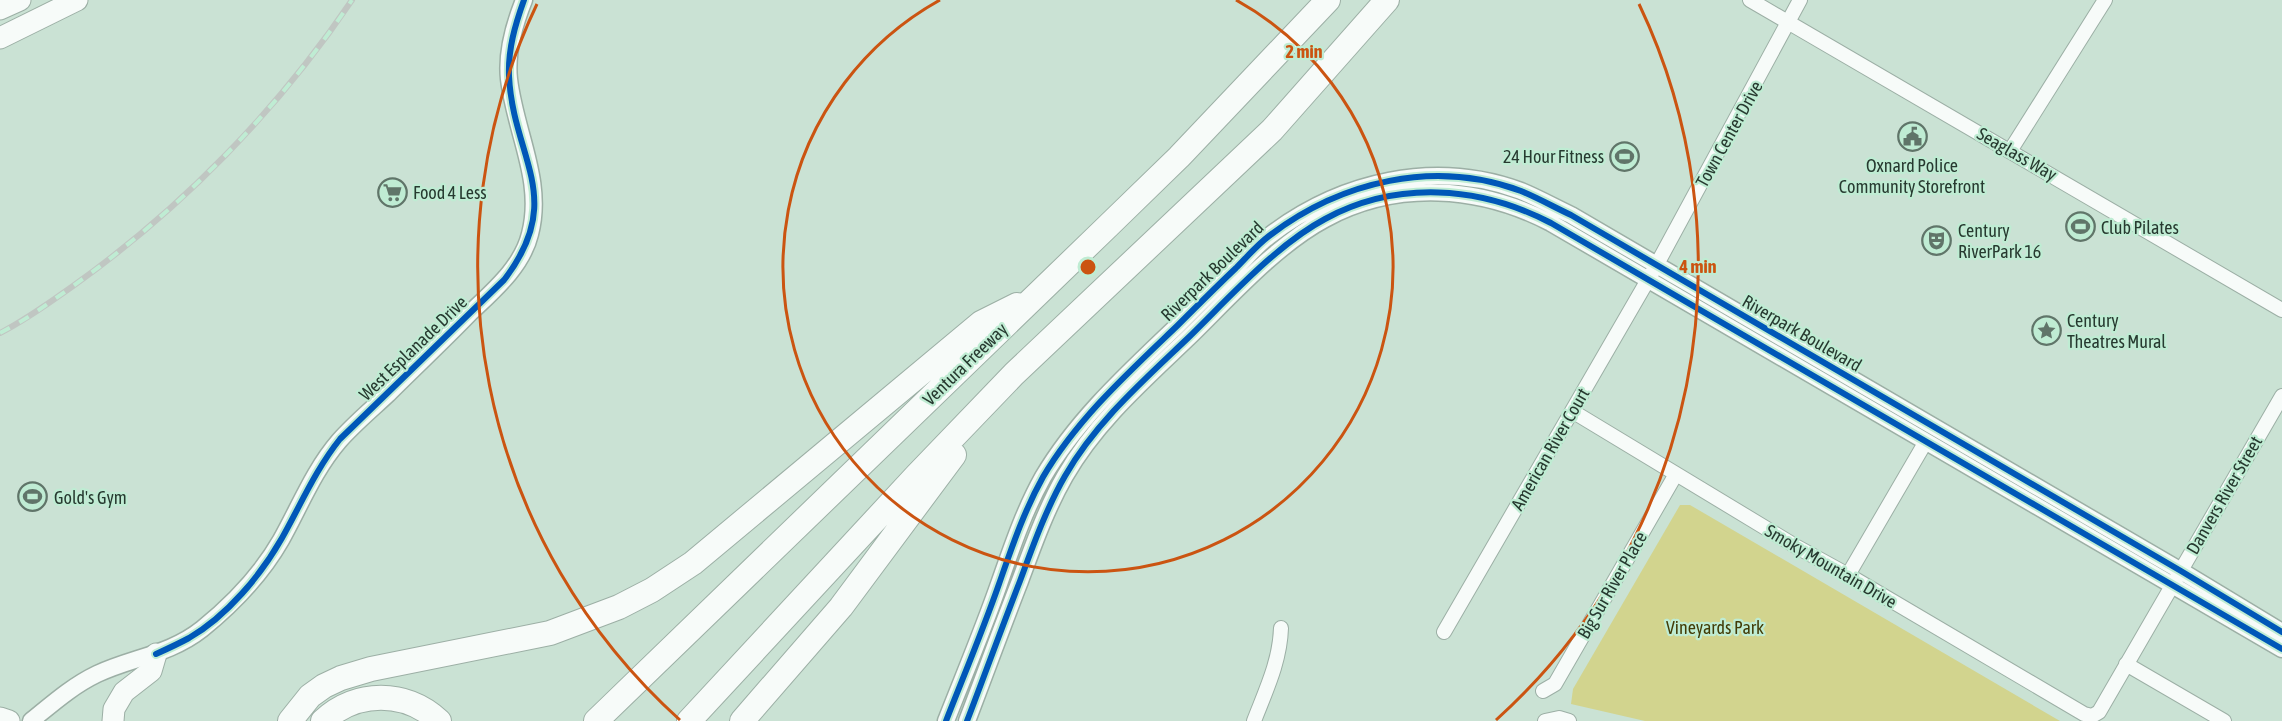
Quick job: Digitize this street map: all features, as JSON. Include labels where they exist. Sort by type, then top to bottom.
[{"type":"highway","points":[[1304,27],[1320,0]]},
{"type":"highway","name":"Ventura Freeway","points":[[596,721],[1179,157],[1328,0]]},
{"type":"highway","points":[[688,721],[1014,374],[1272,130],[1387,0]]},
{"type":"highway","points":[[290,721],[310,696],[341,678],[371,669],[550,633],[585,622],[652,590],[693,563],[981,323],[1040,293]]},
{"type":"highway","points":[[742,721],[841,607],[1014,374]]},
{"type":"highway","points":[[323,721],[348,704],[376,697],[395,698],[414,704],[439,721]]},
{"type":"main road","points":[[5,15],[77,0]]},
{"type":"main road","points":[[113,721],[114,709],[124,692],[151,671],[156,654]]},
{"type":"main road","points":[[0,718],[9,721]]},
{"type":"street","name":"West Esplanade Drive","points":[[31,721],[60,696],[97,674],[156,654],[190,638],[250,585],[280,541],[325,458],[340,439],[504,280],[524,251],[530,236],[535,201],[533,182],[512,101],[509,56],[514,25],[524,0]]},
{"type":"street","name":"Seaglass Way","points":[[1750,0],[2282,310]]},
{"type":"street","name":"Town Center Drive","points":[[1652,273],[1800,0]]},
{"type":"street","points":[[2010,151],[2105,0]]},
{"type":"street","name":"Riverpark Boulevard","points":[[946,721],[999,585],[1018,528],[1044,477],[1077,428],[1120,381],[1267,237],[1304,211],[1340,194],[1371,184],[1432,175],[1463,177],[1501,185],[1545,202],[1652,273],[1925,442],[2282,632]]},
{"type":"street","name":"Riverpark Boulevard","points":[[967,721],[1036,536],[1064,477],[1093,435],[1132,392],[1215,312],[1279,251],[1303,233],[1325,219],[1376,200],[1402,194],[1433,192],[1470,194],[1529,211],[1652,273],[2177,578],[2282,649]]},
{"type":"street","name":"American River Court","points":[[1444,632],[1652,273]]},
{"type":"street","name":"Danvers River Street","points":[[2092,716],[2099,712],[2282,396]]},
{"type":"street","name":"Smoky Mountain Drive","points":[[1572,411],[1622,444],[1797,547],[2084,714],[2092,716]]},
{"type":"street","points":[[1848,575],[1925,442]]},
{"type":"street","name":"Big Sur River Place","points":[[1543,691],[1554,684],[1676,474]]},
{"type":"street","points":[[1254,721],[1281,647],[1281,628]]},
{"type":"street","points":[[2126,664],[2224,721]]},
{"type":"street","points":[[1545,721],[1559,718],[1569,721]]},
{"type":"green space","name":"Vineyards Park","points":[[1680,505],[1690,505],[2060,721],[1645,721],[1571,704],[1573,689]]},
{"type":"railway","points":[[0,333],[46,305],[113,256],[189,191],[260,119],[323,41],[352,0]]},
{"type":"cycle path","points":[[156,654],[203,629],[242,594],[274,552],[331,450],[504,280],[522,251],[532,225],[534,201],[532,178],[513,105],[509,66],[513,37],[524,0]]},
{"type":"cycle path","points":[[946,721],[1030,503],[1043,477],[1088,416],[1122,379],[1269,236],[1297,217],[1327,201],[1357,189],[1389,181],[1422,177],[1455,177],[1488,181],[1521,191],[1571,215],[2282,632]]},
{"type":"cycle path","points":[[967,721],[1052,501],[1077,456],[1106,420],[1137,386],[1236,290],[1289,243],[1325,219],[1352,206],[1409,193],[1438,192],[1496,201],[1551,223],[2282,649]]},
{"type":"place","name":"Oxnard Police Community Storefront","points":[[1912,136]]},
{"type":"place","name":"24 Hour Fitness","points":[[1625,156]]},
{"type":"place","name":"Food 4 Less","points":[[392,192]]},
{"type":"place","name":"Club Pilates","points":[[2080,227]]},
{"type":"place","name":"Century RiverPark 16","points":[[1937,240]]},
{"type":"place","name":"Century Theatres Mural","points":[[2046,330]]},
{"type":"place","name":"Gold's Gym","points":[[33,497]]}]
